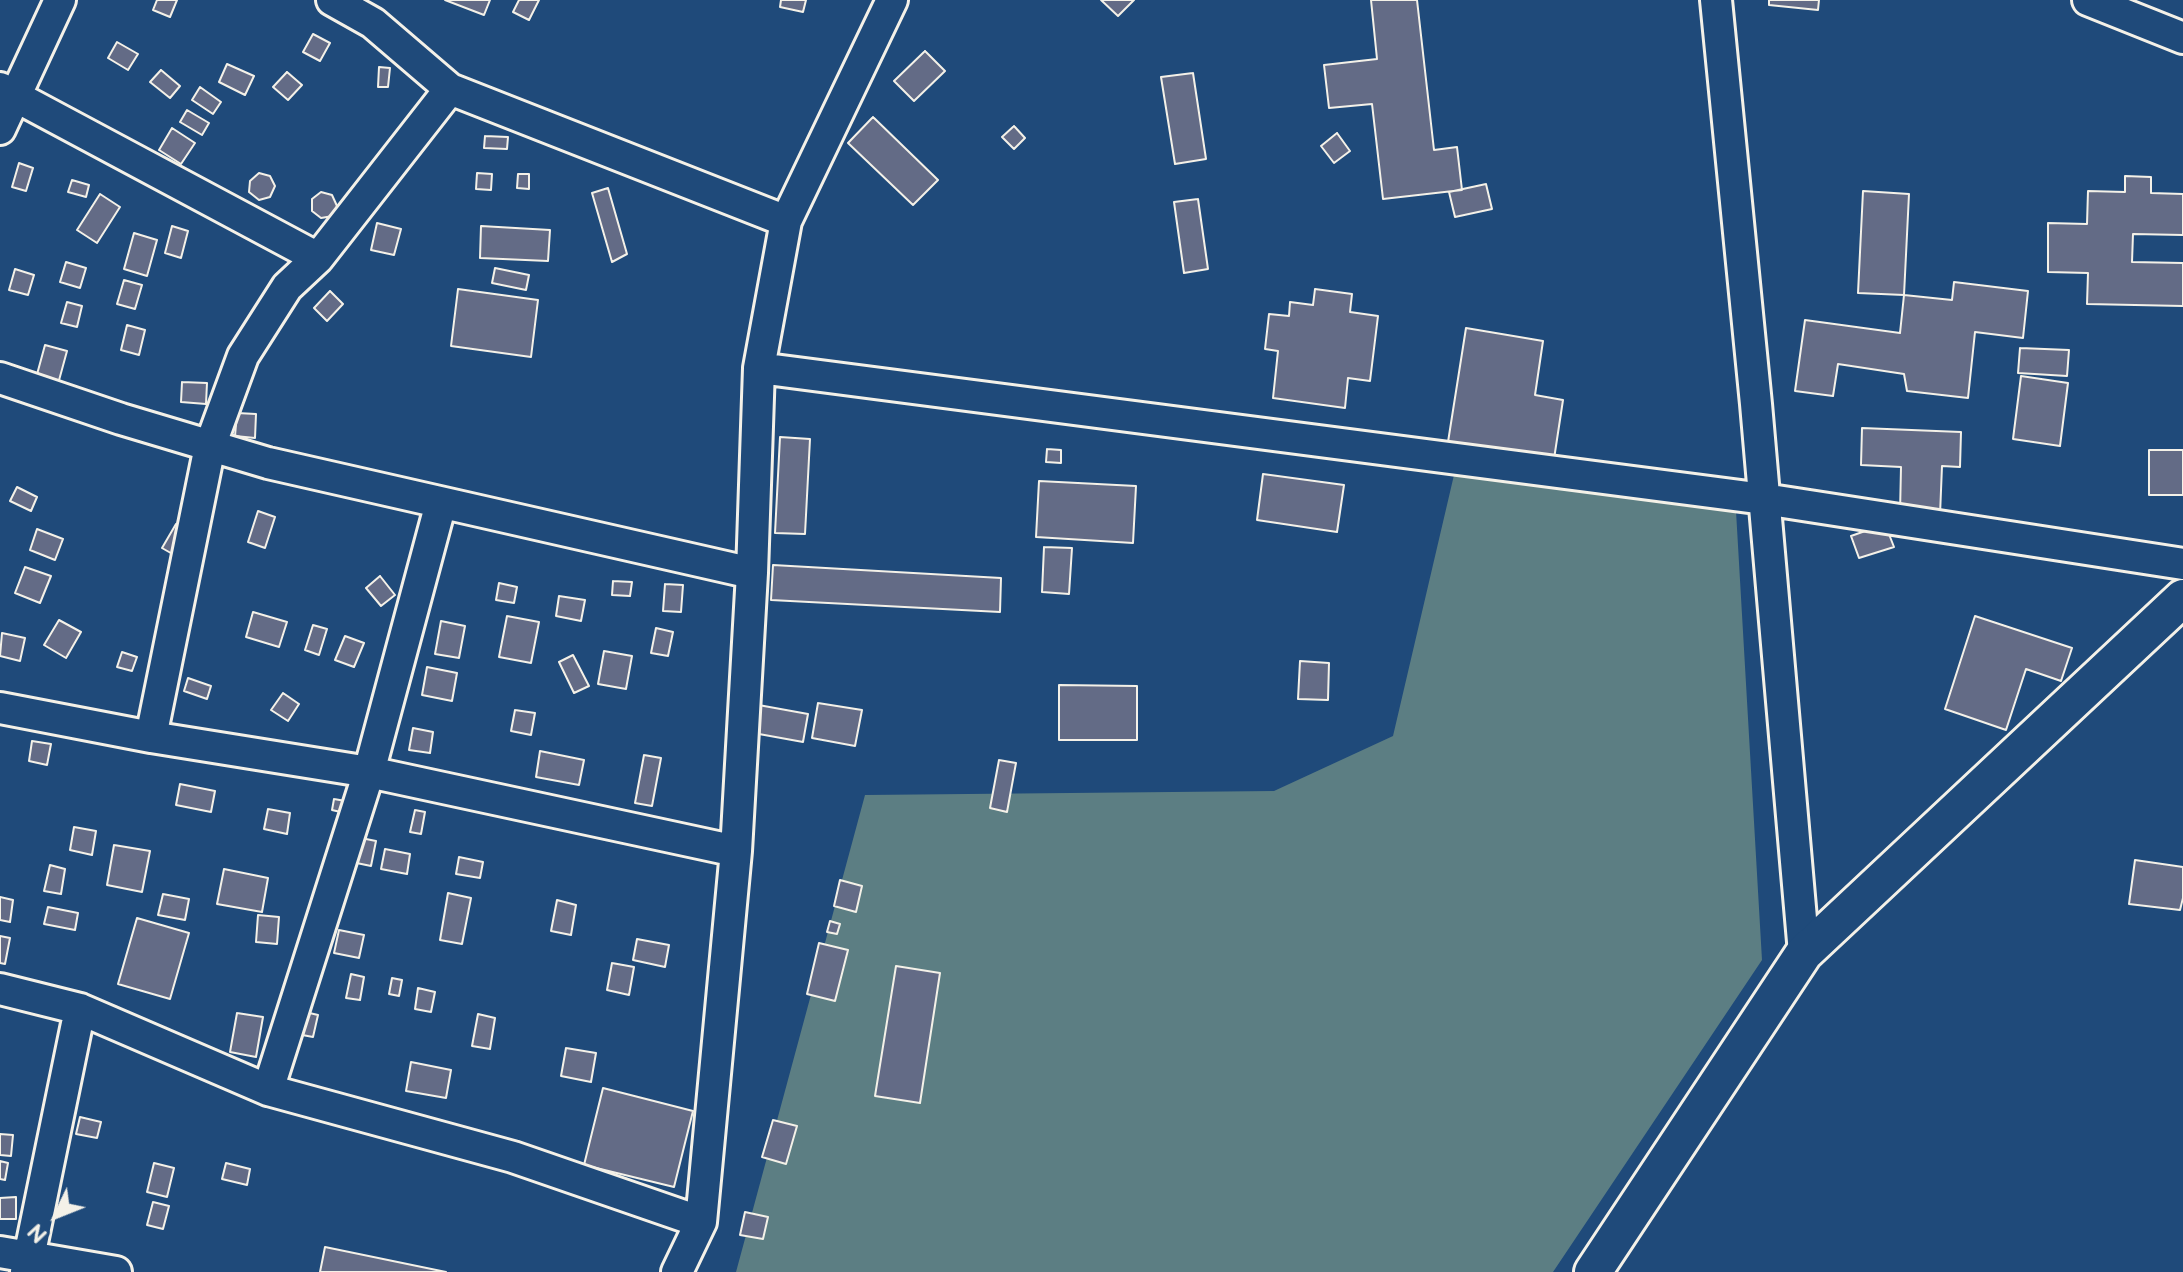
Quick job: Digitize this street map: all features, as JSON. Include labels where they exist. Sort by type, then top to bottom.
[{"type":"street","points":[[0,129],[8,92],[60,0]]},
{"type":"street","points":[[332,0],[380,11],[450,89],[786,221]]},
{"type":"street","points":[[677,1272],[701,1222],[736,851],[752,573],[759,368],[786,221],[892,0]]},
{"type":"street","points":[[1716,0],[1804,953]]},
{"type":"street","points":[[2088,0],[2183,38]]},
{"type":"street","points":[[151,737],[210,446],[243,356],[287,287],[318,258],[450,89]]},
{"type":"street","points":[[8,92],[318,258]]},
{"type":"street","points":[[759,368],[1764,499],[2183,564]]},
{"type":"street","points":[[0,378],[268,463],[752,573]]},
{"type":"street","points":[[268,1090],[369,772],[441,503]]},
{"type":"street","points":[[1593,1272],[1804,953],[2183,598]]},
{"type":"street","points":[[0,708],[151,737],[369,772],[736,851]]},
{"type":"street","points":[[0,989],[80,1009],[268,1090],[513,1157],[701,1222]]},
{"type":"street","points":[[28,1265],[80,1009]]},
{"type":"street","points":[[0,1252],[28,1265],[116,1272]]},
{"type":"green space","points":[[1454,475],[1736,511],[1762,960],[1553,1272],[736,1272],[865,795],[1274,791],[1393,736]]},
{"type":"building","points":[[157,0],[177,0],[170,17],[153,10]]},
{"type":"building","points":[[445,0],[490,0],[484,15]]},
{"type":"building","points":[[519,0],[539,0],[529,20],[513,12]]},
{"type":"building","points":[[781,0],[806,0],[803,12],[780,7]]},
{"type":"building","points":[[1101,0],[1134,0],[1118,16]]},
{"type":"building","points":[[1371,0],[1417,0],[1434,150],[1457,147],[1462,190],[1383,199],[1372,104],[1329,108],[1324,65],[1377,59]]},
{"type":"building","points":[[1769,0],[1819,0],[1818,10],[1769,5]]},
{"type":"building","points":[[313,34],[330,43],[320,61],[303,52]]},
{"type":"building","points":[[117,42],[138,54],[128,70],[108,58]]},
{"type":"building","points":[[925,51],[945,71],[914,101],[894,81]]},
{"type":"building","points":[[227,64],[254,76],[245,95],[219,82]]},
{"type":"building","points":[[379,67],[390,68],[388,87],[378,87]]},
{"type":"building","points":[[161,70],[180,86],[170,98],[150,82]]},
{"type":"building","points":[[287,72],[302,85],[288,100],[273,87]]},
{"type":"building","points":[[1193,73],[1206,159],[1175,164],[1161,77]]},
{"type":"building","points":[[200,87],[221,102],[213,114],[192,100]]},
{"type":"building","points":[[187,110],[209,123],[202,135],[180,122]]},
{"type":"building","points":[[873,117],[938,180],[913,205],[848,143]]},
{"type":"building","points":[[1014,126],[1025,138],[1014,149],[1002,137]]},
{"type":"building","points":[[172,128],[195,143],[181,164],[159,150]]},
{"type":"building","points":[[1337,133],[1350,151],[1334,163],[1321,146]]},
{"type":"building","points":[[485,136],[508,137],[507,149],[484,148]]},
{"type":"building","points":[[19,163],[33,168],[26,191],[12,187]]},
{"type":"building","points":[[259,173],[270,176],[275,186],[270,197],[259,200],[249,192],[250,181]]},
{"type":"building","points":[[477,173],[492,174],[491,190],[476,189]]},
{"type":"building","points":[[518,174],[529,174],[529,189],[517,188]]},
{"type":"building","points":[[2125,176],[2151,177],[2151,193],[2183,194],[2183,235],[2133,234],[2132,262],[2183,263],[2183,306],[2087,304],[2088,273],[2048,272],[2048,223],[2087,224],[2088,191],[2125,192]]},
{"type":"building","points":[[72,180],[89,185],[86,197],[68,192]]},
{"type":"building","points":[[1486,184],[1492,209],[1455,217],[1449,192]]},
{"type":"building","points":[[608,188],[627,254],[612,262],[592,193]]},
{"type":"building","points":[[1863,191],[1909,194],[1904,295],[1858,293]]},
{"type":"building","points":[[321,192],[332,195],[337,206],[333,216],[321,218],[312,211],[312,199]]},
{"type":"building","points":[[100,194],[120,207],[97,243],[77,230]]},
{"type":"building","points":[[1198,199],[1208,269],[1184,273],[1174,202]]},
{"type":"building","points":[[377,223],[401,229],[394,255],[371,250]]},
{"type":"building","points":[[172,226],[188,231],[181,258],[165,253]]},
{"type":"building","points":[[481,226],[550,230],[548,261],[480,258]]},
{"type":"building","points":[[134,233],[157,240],[147,276],[124,269]]},
{"type":"building","points":[[66,262],[86,268],[80,288],[60,282]]},
{"type":"building","points":[[495,268],[529,275],[526,290],[492,283]]},
{"type":"building","points":[[15,269],[34,275],[28,295],[9,290]]},
{"type":"building","points":[[124,280],[142,285],[135,309],[117,304]]},
{"type":"building","points":[[1954,282],[2028,291],[2023,338],[1975,332],[1968,398],[1907,391],[1904,374],[1838,364],[1833,396],[1795,391],[1805,320],[1900,333],[1904,295],[1952,300]]},
{"type":"building","points":[[458,289],[538,300],[531,357],[451,346]]},
{"type":"building","points":[[1315,289],[1352,294],[1350,312],[1378,316],[1370,381],[1348,378],[1345,408],[1273,398],[1278,351],[1265,349],[1269,314],[1289,316],[1290,302],[1313,305]]},
{"type":"building","points":[[330,291],[343,304],[327,321],[314,308]]},
{"type":"building","points":[[67,302],[82,306],[77,327],[61,323]]},
{"type":"building","points":[[127,325],[145,330],[139,355],[121,350]]},
{"type":"building","points":[[1466,328],[1543,341],[1535,395],[1563,400],[1554,459],[1448,442]]},
{"type":"building","points":[[45,345],[67,351],[58,384],[36,378]]},
{"type":"building","points":[[2020,348],[2069,350],[2067,376],[2018,373]]},
{"type":"building","points":[[2021,376],[2068,383],[2060,446],[2013,439]]},
{"type":"building","points":[[182,382],[207,383],[206,404],[181,402]]},
{"type":"building","points":[[237,413],[256,414],[255,438],[235,436]]},
{"type":"building","points":[[1862,428],[1961,432],[1960,467],[1942,466],[1940,515],[1900,513],[1901,467],[1861,465]]},
{"type":"building","points":[[780,437],[810,439],[805,534],[775,533]]},
{"type":"building","points":[[1047,449],[1061,450],[1061,463],[1046,462]]},
{"type":"building","points":[[2149,450],[2183,450],[2183,495],[2149,495]]},
{"type":"building","points":[[1263,474],[1344,485],[1337,532],[1257,520]]},
{"type":"building","points":[[1039,481],[1136,486],[1133,543],[1036,537]]},
{"type":"building","points":[[17,487],[37,497],[31,511],[10,501]]},
{"type":"building","points":[[258,511],[275,517],[265,548],[248,542]]},
{"type":"building","points":[[176,524],[190,531],[176,556],[162,548]]},
{"type":"building","points":[[1885,524],[1894,547],[1859,558],[1851,536]]},
{"type":"building","points":[[37,529],[63,539],[55,560],[30,550]]},
{"type":"building","points":[[1044,547],[1072,548],[1069,594],[1042,592]]},
{"type":"building","points":[[773,565],[1001,578],[1000,612],[771,600]]},
{"type":"building","points":[[25,567],[51,576],[40,603],[15,593]]},
{"type":"building","points":[[380,576],[395,595],[381,606],[366,588]]},
{"type":"building","points":[[613,581],[632,582],[630,596],[612,595]]},
{"type":"building","points":[[499,583],[517,587],[514,603],[496,600]]},
{"type":"building","points":[[665,584],[683,585],[681,612],[663,611]]},
{"type":"building","points":[[559,596],[585,600],[581,621],[556,616]]},
{"type":"building","points":[[253,612],[287,622],[279,647],[246,637]]},
{"type":"building","points":[[507,616],[539,622],[531,663],[499,657]]},
{"type":"building","points":[[1975,616],[2072,648],[2061,681],[2026,669],[2006,730],[1945,709]]},
{"type":"building","points":[[59,620],[81,632],[66,658],[44,645]]},
{"type":"building","points":[[441,621],[465,626],[459,658],[435,654]]},
{"type":"building","points":[[313,625],[327,629],[319,655],[305,650]]},
{"type":"building","points":[[656,628],[673,632],[668,656],[651,653]]},
{"type":"building","points":[[2,633],[25,638],[20,661],[0,656]]},
{"type":"building","points":[[345,636],[364,643],[354,667],[335,660]]},
{"type":"building","points":[[604,651],[632,656],[626,689],[598,684]]},
{"type":"building","points":[[122,652],[137,657],[132,671],[117,667]]},
{"type":"building","points":[[573,655],[589,686],[574,693],[559,662]]},
{"type":"building","points":[[1300,661],[1329,663],[1328,700],[1298,699]]},
{"type":"building","points":[[427,667],[457,673],[452,701],[422,695]]},
{"type":"building","points":[[188,678],[211,686],[207,699],[184,691]]},
{"type":"building","points":[[1059,685],[1137,686],[1137,740],[1059,740]]},
{"type":"building","points":[[283,693],[299,704],[288,721],[271,710]]},
{"type":"building","points":[[818,703],[862,710],[855,746],[812,738]]},
{"type":"building","points":[[753,704],[808,714],[803,742],[748,732]]},
{"type":"building","points":[[515,710],[535,713],[531,735],[511,731]]},
{"type":"building","points":[[413,728],[433,732],[430,753],[409,750]]},
{"type":"building","points":[[32,741],[51,744],[47,765],[29,761]]},
{"type":"building","points":[[540,751],[584,760],[579,785],[536,777]]},
{"type":"building","points":[[644,755],[661,758],[652,806],[635,803]]},
{"type":"building","points":[[999,760],[1016,763],[1007,812],[990,808]]},
{"type":"building","points":[[180,784],[215,791],[211,812],[176,805]]},
{"type":"building","points":[[334,799],[351,802],[349,814],[332,810]]},
{"type":"building","points":[[268,809],[290,813],[287,834],[264,829]]},
{"type":"building","points":[[415,810],[425,812],[421,834],[410,832]]},
{"type":"building","points":[[74,827],[96,831],[92,855],[70,850]]},
{"type":"building","points":[[351,836],[376,841],[371,866],[347,861]]},
{"type":"building","points":[[114,845],[150,851],[142,892],[107,885]]},
{"type":"building","points":[[385,849],[410,854],[407,874],[381,869]]},
{"type":"building","points":[[459,857],[483,862],[480,878],[456,874]]},
{"type":"building","points":[[2135,860],[2183,867],[2180,910],[2129,904]]},
{"type":"building","points":[[50,865],[65,869],[61,894],[44,891]]},
{"type":"building","points":[[224,869],[268,878],[262,912],[217,904]]},
{"type":"building","points":[[840,880],[862,886],[856,912],[834,906]]},
{"type":"building","points":[[448,893],[471,898],[462,944],[440,940]]},
{"type":"building","points":[[163,894],[189,899],[185,920],[158,915]]},
{"type":"building","points":[[0,897],[13,900],[10,922],[0,920]]},
{"type":"building","points":[[557,900],[576,905],[571,935],[551,931]]},
{"type":"building","points":[[48,907],[78,913],[75,930],[44,924]]},
{"type":"building","points":[[258,915],[279,917],[277,944],[256,942]]},
{"type":"building","points":[[137,918],[189,933],[170,999],[118,984]]},
{"type":"building","points":[[830,921],[840,924],[837,934],[827,932]]},
{"type":"building","points":[[339,930],[364,935],[359,958],[334,953]]},
{"type":"building","points":[[0,936],[10,938],[5,964],[0,963]]},
{"type":"building","points":[[637,939],[669,945],[665,967],[633,960]]},
{"type":"building","points":[[819,943],[848,950],[835,1001],[807,994]]},
{"type":"building","points":[[612,963],[634,967],[629,995],[607,990]]},
{"type":"building","points":[[896,966],[940,973],[920,1103],[875,1096]]},
{"type":"building","points":[[351,974],[364,977],[360,1000],[346,998]]},
{"type":"building","points":[[392,978],[402,980],[399,996],[389,994]]},
{"type":"building","points":[[418,988],[435,992],[431,1012],[415,1009]]},
{"type":"building","points":[[301,1011],[318,1015],[313,1037],[297,1034]]},
{"type":"building","points":[[237,1013],[263,1017],[256,1057],[230,1052]]},
{"type":"building","points":[[478,1014],[495,1018],[490,1049],[472,1046]]},
{"type":"building","points":[[566,1048],[596,1053],[591,1082],[561,1076]]},
{"type":"building","points":[[411,1062],[451,1070],[446,1098],[406,1091]]},
{"type":"building","points":[[603,1088],[693,1111],[674,1187],[584,1165]]},
{"type":"building","points":[[80,1117],[101,1122],[97,1138],[76,1134]]},
{"type":"building","points":[[773,1120],[797,1126],[786,1164],[762,1157]]},
{"type":"building","points":[[0,1134],[13,1135],[11,1156],[0,1155]]},
{"type":"building","points":[[0,1161],[8,1163],[5,1180],[0,1179]]},
{"type":"building","points":[[154,1163],[174,1168],[167,1197],[147,1192]]},
{"type":"building","points":[[226,1163],[250,1169],[247,1185],[222,1179]]},
{"type":"building","points":[[16,1197],[16,1219],[0,1219],[0,1198]]},
{"type":"building","points":[[153,1202],[169,1206],[163,1229],[147,1225]]},
{"type":"building","points":[[745,1212],[768,1217],[763,1239],[740,1235]]},
{"type":"building","points":[[325,1247],[446,1272],[320,1272]]}]
